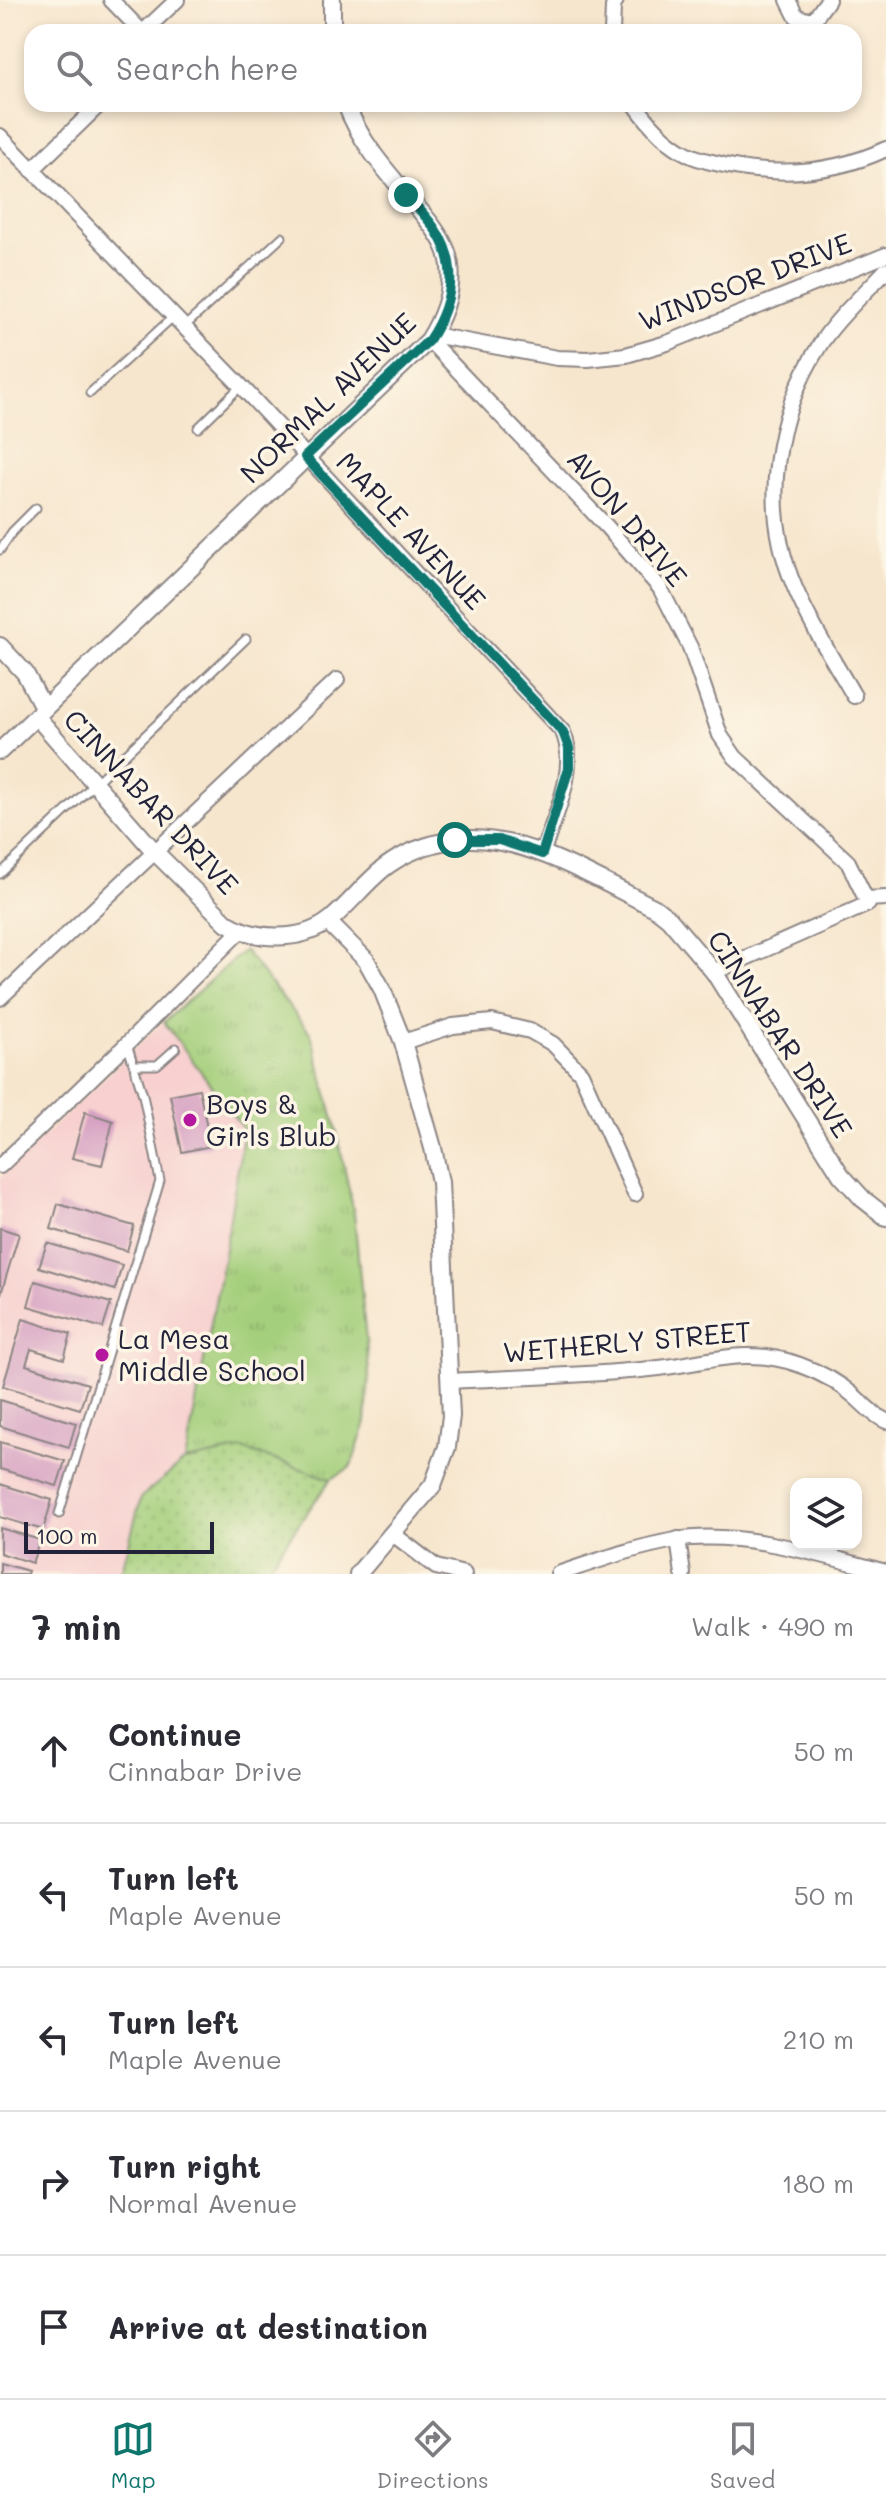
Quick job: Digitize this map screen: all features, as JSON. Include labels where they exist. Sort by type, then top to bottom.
[{"type":"street","points":[[111,0],[134,24]]},
{"type":"street","points":[[151,24],[177,0]]},
{"type":"street","points":[[332,0],[332,24]]},
{"type":"street","points":[[612,24],[616,0]]},
{"type":"street","points":[[788,0],[796,16],[807,20],[815,18],[828,0]]},
{"type":"street","points":[[32,170],[92,112]]},
{"type":"street","name":"NORMAL AVENUE","points":[[0,751],[431,338],[444,317],[451,281],[447,253],[435,229],[371,153],[350,112]]},
{"type":"street","points":[[642,112],[664,138],[691,156],[744,169],[776,173],[812,172],[851,163],[886,149]]},
{"type":"street","name":"MAPLE AVENUE","points":[[0,136],[241,386],[563,732],[569,748],[569,768],[542,854]]},
{"type":"street","name":"WINDSOR DRIVE","points":[[431,338],[557,358],[626,355],[667,343],[886,255]]},
{"type":"street","points":[[854,696],[803,605],[787,567],[778,527],[776,466],[784,425],[804,374],[823,340],[886,270]]},
{"type":"street","name":"AVON DRIVE","points":[[431,338],[660,588],[690,647],[720,735],[735,757],[848,862],[866,899]]},
{"type":"street","name":"CINNABAR DRIVE","points":[[0,646],[25,673],[40,713],[95,784],[154,851],[227,923],[240,931],[257,936],[285,936],[328,922],[386,867],[416,850],[465,839],[516,844],[655,908],[669,919],[714,972],[841,1175],[863,1199],[886,1217]]},
{"type":"street","points":[[0,998],[337,680]]},
{"type":"street","points":[[714,972],[868,904],[866,899],[886,898]]},
{"type":"street","points":[[328,922],[366,960],[382,989],[403,1042],[433,1148],[440,1182],[450,1381],[451,1416],[443,1463],[433,1485],[358,1574]]},
{"type":"street","points":[[0,1166],[240,931]]},
{"type":"street","points":[[403,1042],[453,1026],[479,1022],[517,1026],[553,1044],[581,1073],[635,1194]]},
{"type":"street","name":"WETHERLY STREET","points":[[450,1381],[652,1369],[737,1355],[766,1357],[800,1365],[831,1379],[869,1412],[886,1421]]},
{"type":"street","points":[[393,1534],[436,1567],[464,1574]]},
{"type":"street","points":[[558,1574],[629,1550],[678,1539],[723,1538],[806,1550],[886,1572]]},
{"type":"street","points":[[678,1539],[683,1574]]},
{"type":"lane","points":[[90,393],[282,237]]},
{"type":"lane","points":[[198,428],[241,386]]},
{"type":"lane","points":[[0,550],[12,532],[36,508]]},
{"type":"lane","points":[[0,874],[246,639]]},
{"type":"lane","points":[[59,1514],[160,1181],[143,1095],[127,1044]]},
{"type":"lane","points":[[134,1065],[157,1065],[176,1048]]},
{"type":"shaded area","name":"La Mesa Middle School","points":[[163,1022],[244,1129],[225,1249],[184,1462],[141,1497],[121,1574],[0,1574],[0,1178]]},
{"type":"green space","points":[[244,950],[311,1034],[354,1213],[369,1373],[366,1422],[351,1467],[331,1479],[243,1449],[185,1461],[244,1130],[164,1022]]},
{"type":"green space","points":[[243,1449],[331,1479],[263,1574],[121,1574],[141,1497],[185,1461]]},
{"type":"building","name":"Boys & Girls Blub","points":[[199,1089],[211,1146],[182,1152],[170,1095]]},
{"type":"building","points":[[85,1112],[113,1121],[102,1165],[72,1158]]},
{"type":"building","points":[[58,1204],[134,1226],[127,1251],[51,1229]]},
{"type":"building","points":[[0,1228],[19,1234],[1,1294],[0,1294]]},
{"type":"building","points":[[47,1243],[122,1265],[115,1290],[39,1267]]},
{"type":"building","points":[[35,1281],[111,1303],[103,1328],[28,1306]]},
{"type":"building","points":[[23,1319],[71,1334],[64,1359],[31,1349],[26,1365],[88,1384],[80,1409],[3,1386]]},
{"type":"building","points":[[0,1400],[76,1423],[69,1447],[0,1426]]},
{"type":"building","points":[[0,1442],[65,1461],[57,1486],[0,1469]]},
{"type":"building","points":[[0,1484],[52,1500],[43,1530],[0,1517]]},
{"type":"building","points":[[0,1528],[40,1540],[32,1563],[0,1553]]},
{"type":"building","points":[[0,1563],[28,1571],[27,1574],[0,1574]]},
{"type":"place","name":"Boys & Girls Blub","points":[[190,1120]]},
{"type":"place","name":"La Mesa Middle School","points":[[102,1355]]},
{"type":"route","points":[[406,195],[435,229],[447,253],[451,281],[444,317],[429,340],[305,457],[563,732],[570,758],[542,854],[499,840],[455,840]]}]
